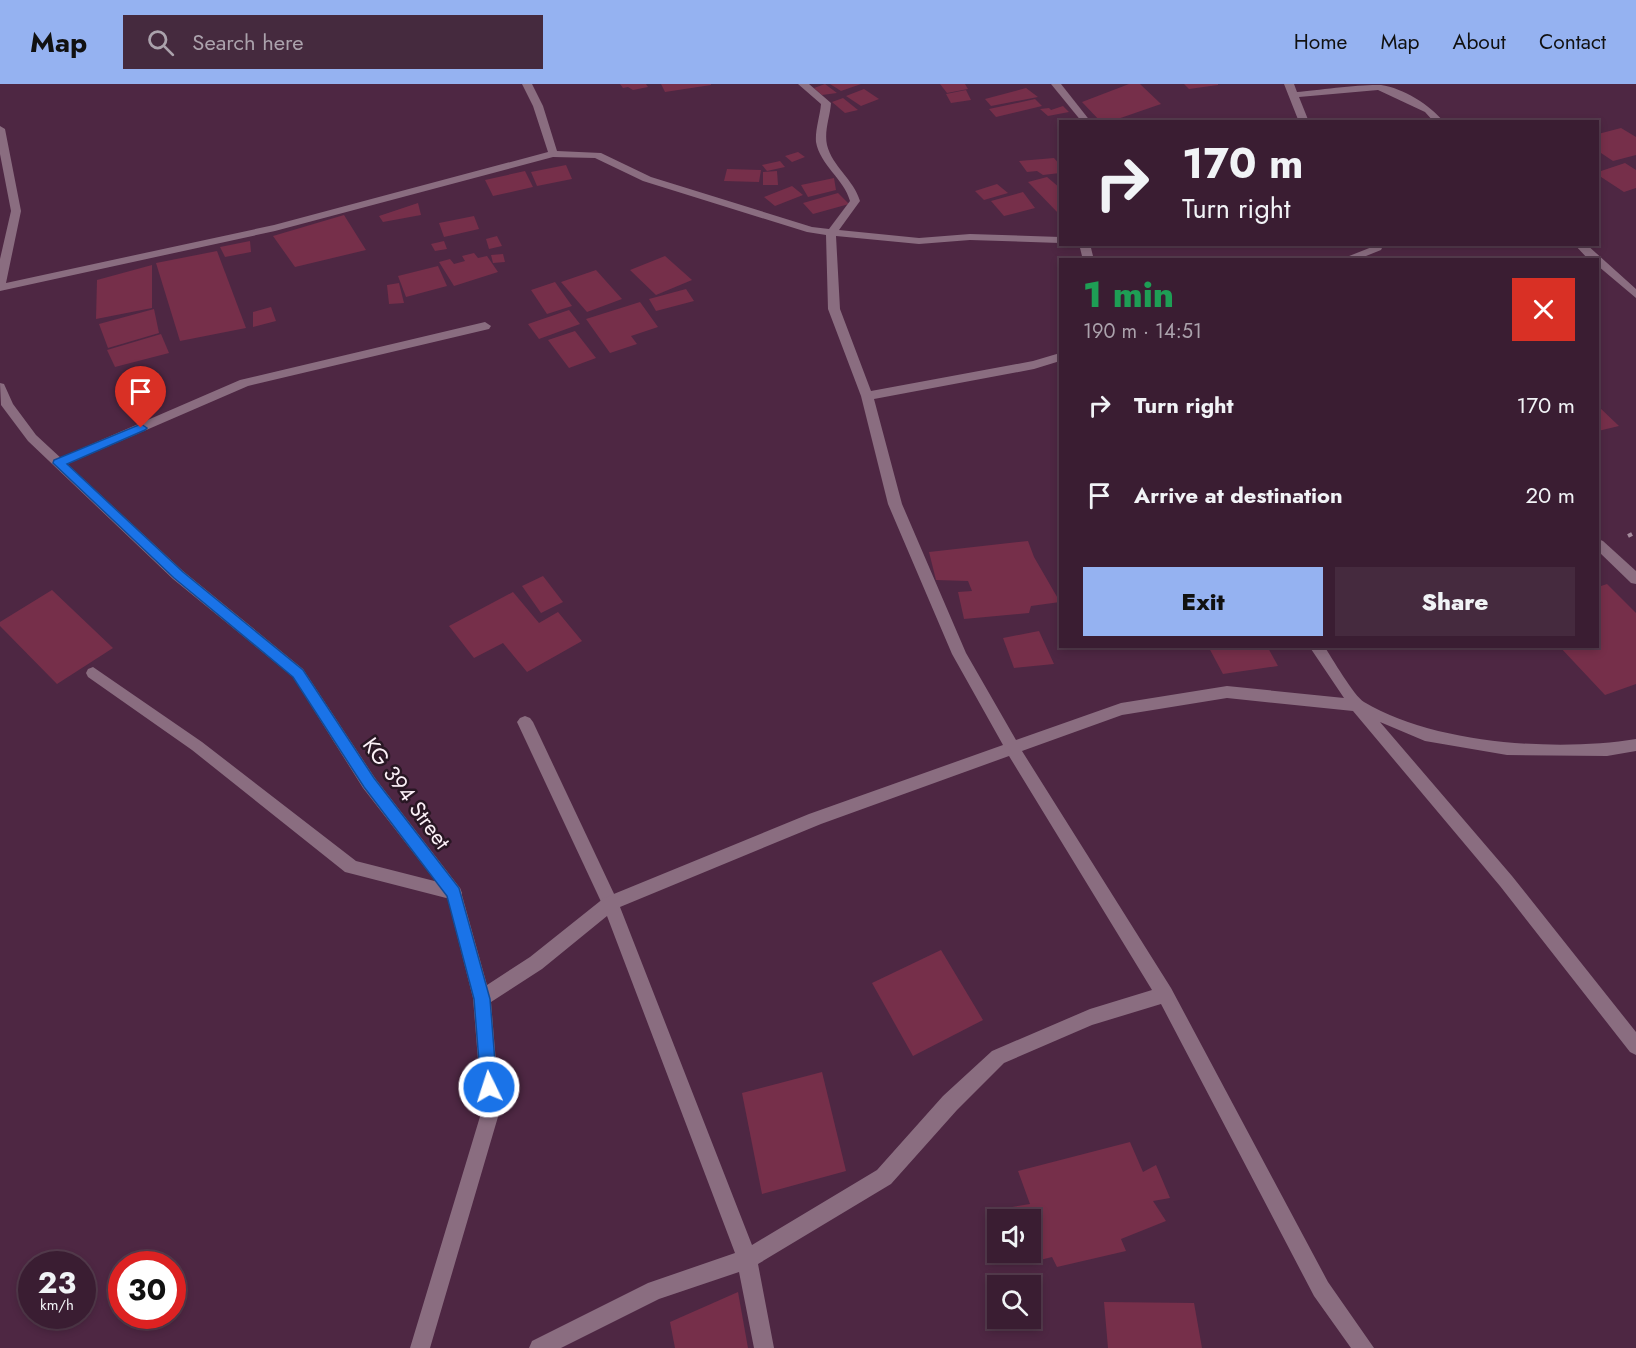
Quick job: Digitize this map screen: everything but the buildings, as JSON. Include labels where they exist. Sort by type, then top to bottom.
[{"type":"street","points":[[527,84],[538,106],[553,154]]},
{"type":"street","points":[[803,84],[826,103],[826,116],[820,138],[823,149],[854,195],[855,201],[831,234],[834,309],[867,396],[895,504],[959,654],[1012,748],[1165,994],[1321,1289],[1364,1348]]},
{"type":"street","points":[[1056,84],[1085,120]]},
{"type":"street","points":[[1289,84],[1303,120]]},
{"type":"street","points":[[1293,95],[1383,85],[1428,110],[1438,120]]},
{"type":"street","points":[[0,129],[16,211],[0,286],[275,228],[553,154],[597,155],[647,179],[831,234],[919,241],[970,237],[1059,240]]},
{"type":"street","points":[[1349,258],[1376,246]]},
{"type":"street","points":[[1581,246],[1595,258]]},
{"type":"street","points":[[1599,262],[1636,295]]},
{"type":"street","points":[[58,463],[244,383],[485,326]]},
{"type":"street","points":[[867,396],[1034,365],[1059,357]]},
{"type":"street","name":"KG 394 Street","points":[[0,387],[3,403],[32,438],[58,463],[178,575],[298,673],[369,783],[453,893],[482,999],[491,1110],[420,1348]]},
{"type":"street","points":[[1599,545],[1636,579]]},
{"type":"street","points":[[1317,648],[1357,705],[1506,881],[1636,1046]]},
{"type":"street","points":[[93,673],[197,746],[351,867],[453,893]]},
{"type":"street","points":[[482,999],[536,963],[610,903],[815,819],[1121,709],[1227,692],[1357,705],[1425,735],[1507,749],[1607,750],[1636,745]]},
{"type":"street","points":[[525,722],[610,903],[747,1259],[764,1348]]},
{"type":"street","points":[[538,1348],[655,1290],[747,1259],[884,1177],[950,1103],[998,1057],[1090,1017],[1165,994]]},
{"type":"route","points":[[141,428],[58,463],[178,575],[298,673],[369,783],[453,893],[482,999],[489,1087]]}]
